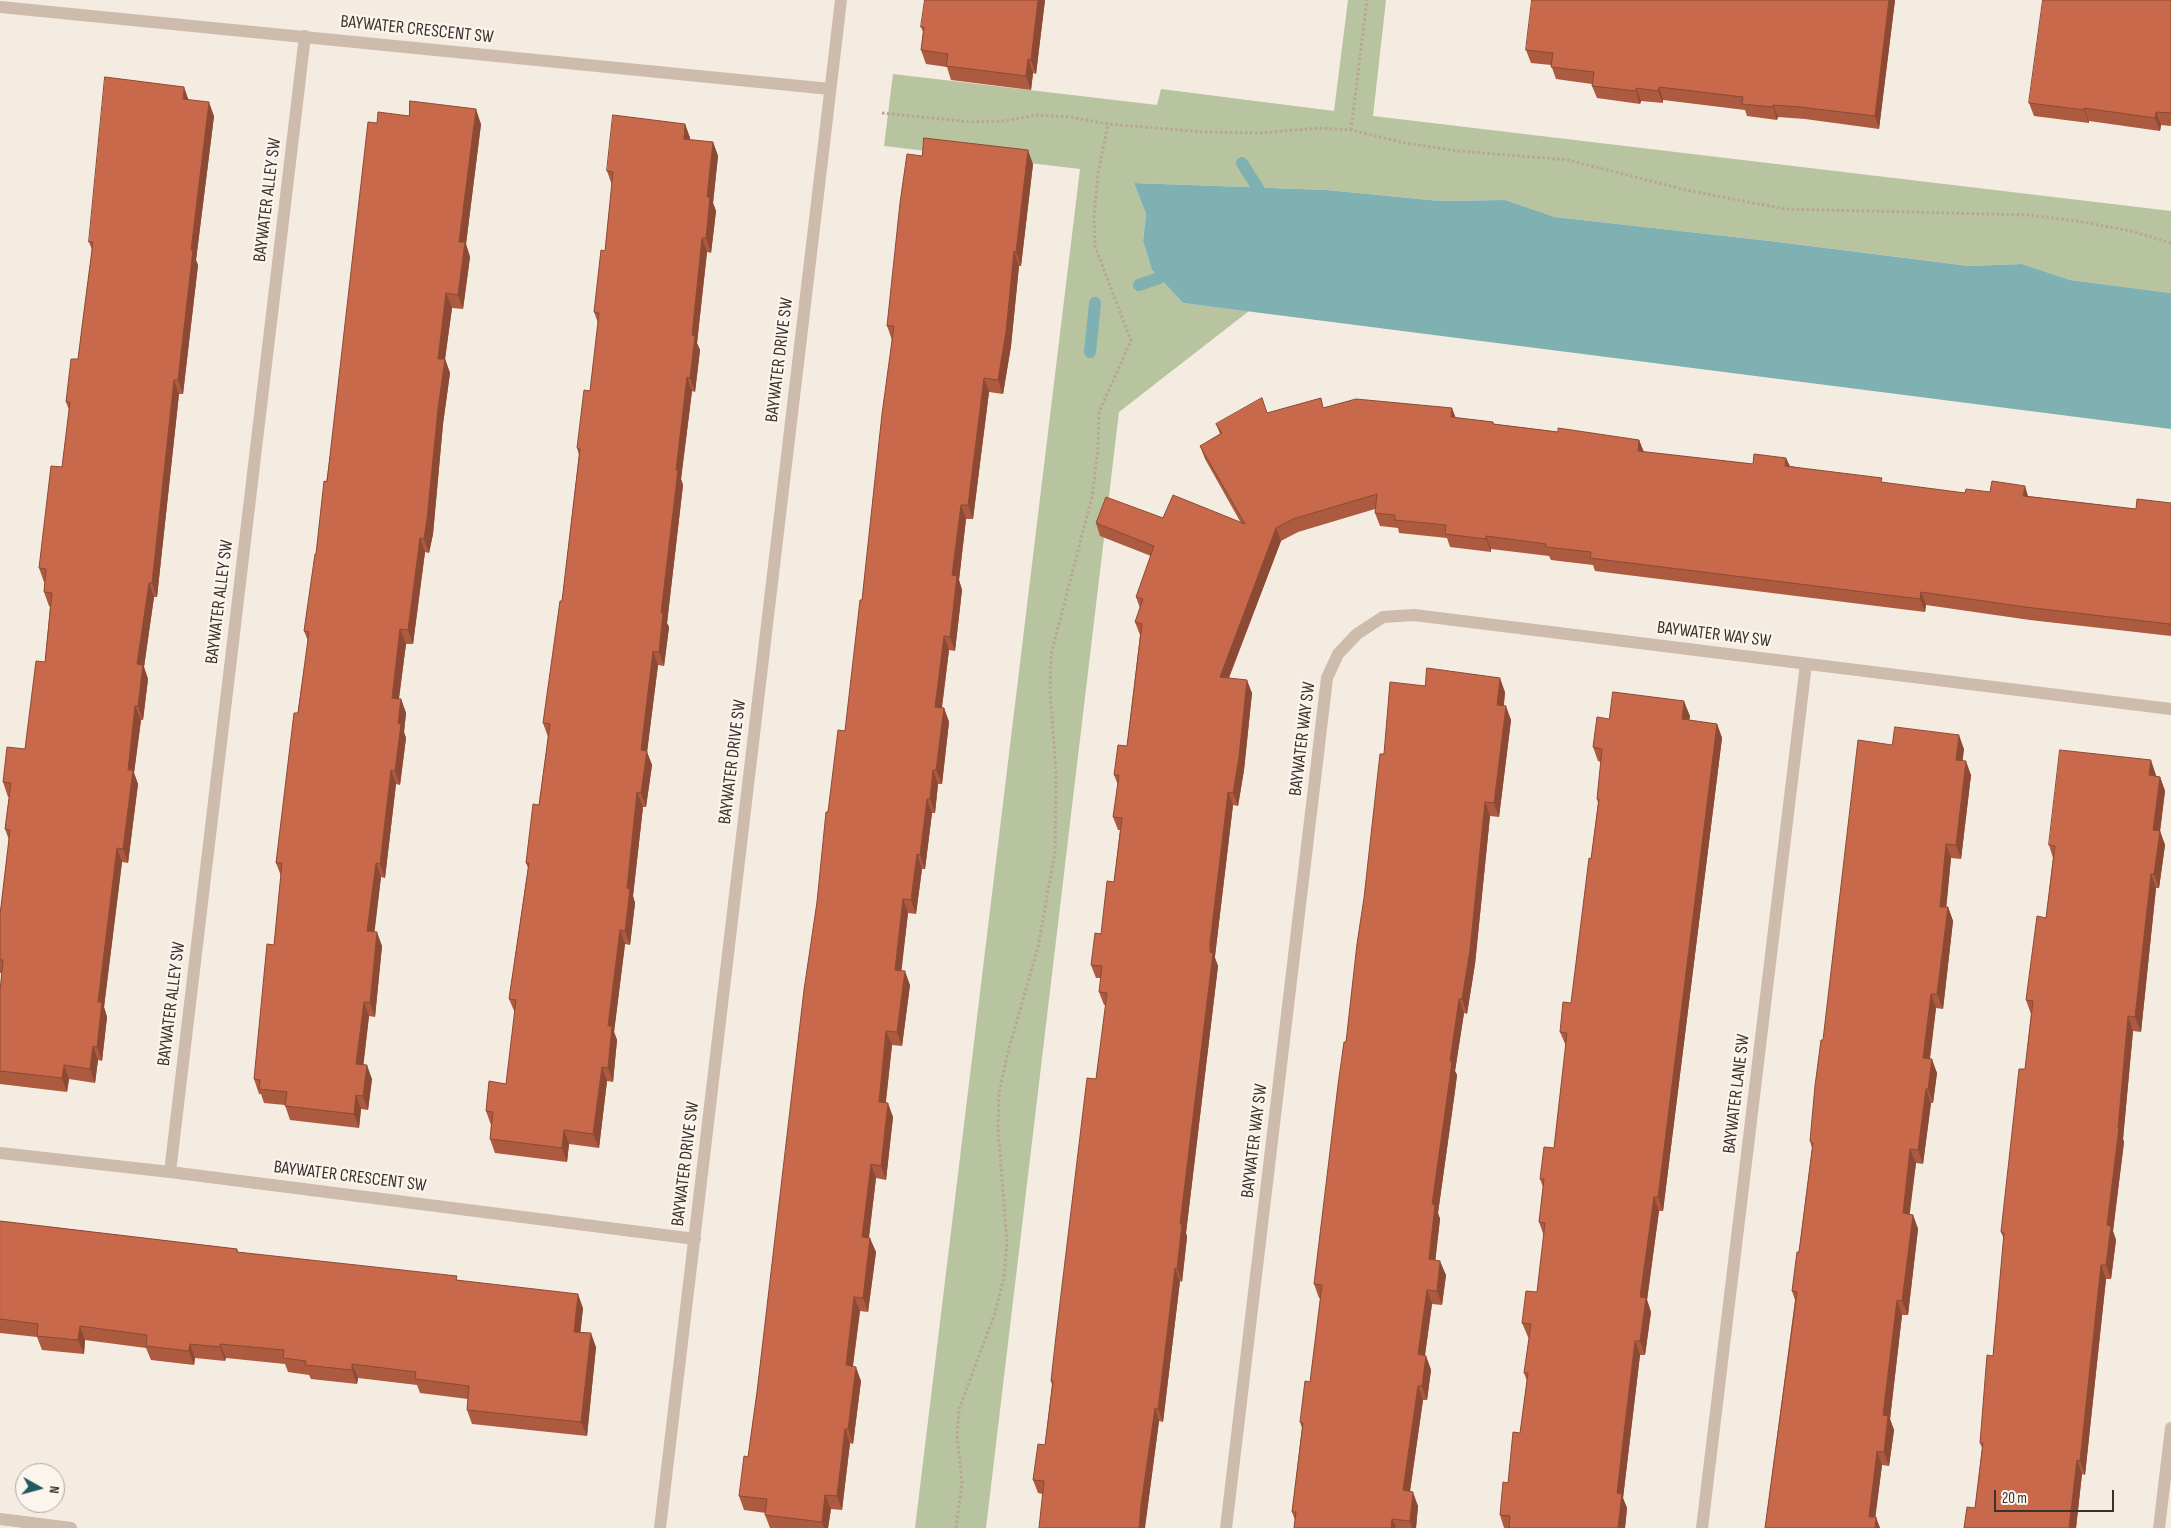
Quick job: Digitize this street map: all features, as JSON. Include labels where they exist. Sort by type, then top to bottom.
[{"type":"street","name":"BAYWATER DRIVE SW","points":[[660,1528],[841,0]]},
{"type":"street","name":"BAYWATER CRESCENT SW","points":[[0,7],[830,89]]},
{"type":"street","name":"BAYWATER ALLEY SW","points":[[170,1172],[306,36]]},
{"type":"street","name":"BAYWATER WAY SW","points":[[1226,1528],[1327,678],[1338,654],[1357,634],[1383,618],[1414,615],[2171,709]]},
{"type":"street","name":"BAYWATER LANE SW","points":[[1702,1528],[1806,664]]},
{"type":"street","name":"BAYWATER CRESCENT SW","points":[[0,1153],[170,1172],[695,1239]]},
{"type":"street","points":[[2159,1528],[2171,1428]]},
{"type":"street","points":[[0,1519],[71,1528]]},
{"type":"path","points":[[1351,130],[1367,0]]},
{"type":"path","points":[[882,113],[971,122],[1004,121],[1037,115],[1070,117],[1108,124],[1204,132],[1261,133],[1319,128],[1351,130],[1405,143],[1459,151],[1568,160],[1686,190],[1785,209],[2029,215],[2077,221],[2131,231],[2171,243]]},
{"type":"path","points":[[956,1528],[962,1483],[957,1435],[959,1409],[995,1313],[1004,1277],[1007,1242],[998,1129],[999,1093],[1008,1052],[1038,947],[1055,852],[1056,772],[1050,691],[1051,654],[1092,496],[1098,449],[1099,412],[1130,341],[1095,246],[1094,216],[1098,173],[1108,124]]},
{"type":"green space","points":[[1348,0],[1386,0],[1373,116],[2171,211],[2171,293],[2070,280],[2022,264],[1969,266],[1555,217],[1505,200],[1440,201],[1327,190],[1134,183],[1146,214],[1143,241],[1152,270],[1183,303],[1249,311],[1119,412],[986,1528],[915,1528],[1080,169],[884,146],[893,74],[1157,105],[1161,89],[1334,111]]},
{"type":"water","points":[[1134,183],[1327,190],[1440,201],[1505,200],[1555,217],[1969,266],[2022,264],[2070,280],[2171,293],[2171,429],[1183,303],[1152,270],[1143,241],[1146,214]]},
{"type":"building","points":[[925,0],[1038,0],[1031,60],[1028,59],[1026,76],[946,66],[948,54],[921,50],[924,27],[921,27]]},
{"type":"building","points":[[1532,0],[1889,0],[1875,116],[1800,107],[1742,104],[1743,97],[1659,87],[1658,91],[1636,88],[1636,91],[1592,86],[1594,72],[1551,67],[1553,53],[1526,50]]},
{"type":"building","points":[[2043,0],[2171,0],[2171,113],[2156,112],[2155,118],[2084,108],[2084,110],[2029,103]]},
{"type":"building","points":[[105,77],[184,87],[183,99],[209,102],[178,380],[174,380],[152,583],[149,583],[137,664],[143,665],[138,706],[135,706],[128,770],[133,770],[123,849],[117,848],[98,1002],[102,1002],[97,1047],[93,1046],[90,1069],[64,1065],[62,1078],[0,1071],[0,991],[3,960],[0,960],[0,915],[10,830],[5,829],[11,783],[3,782],[7,747],[25,749],[36,661],[45,662],[52,593],[44,592],[46,569],[39,568],[51,466],[62,467],[70,402],[66,402],[71,359],[78,359],[93,242],[89,242]]},
{"type":"building","points":[[410,101],[476,109],[459,242],[465,242],[458,295],[446,293],[438,359],[445,359],[427,519],[424,539],[420,538],[408,630],[400,629],[392,698],[401,699],[398,723],[401,724],[395,771],[391,770],[380,864],[376,863],[367,931],[377,932],[370,1003],[364,1002],[356,1064],[367,1065],[363,1096],[356,1095],[354,1114],[285,1106],[287,1092],[259,1089],[260,1080],[254,1079],[267,944],[274,945],[282,863],[276,863],[294,713],[298,713],[309,632],[304,631],[316,554],[324,481],[327,482],[368,122],[377,123],[378,112],[409,116]]},
{"type":"building","points":[[613,115],[685,124],[684,139],[713,142],[707,197],[710,197],[706,238],[702,238],[692,335],[695,336],[690,378],[687,377],[676,470],[678,470],[661,613],[663,613],[659,652],[653,651],[641,750],[647,751],[641,793],[637,792],[627,888],[630,889],[625,931],[620,930],[608,1026],[612,1026],[608,1068],[602,1067],[593,1134],[564,1130],[562,1148],[490,1139],[493,1112],[486,1111],[489,1081],[506,1084],[516,1000],[509,999],[529,863],[526,863],[533,804],[539,805],[550,724],[543,723],[560,601],[562,601],[580,449],[577,448],[584,390],[590,391],[599,313],[594,312],[601,250],[605,251],[613,172],[607,171]]},
{"type":"building","points":[[924,138],[1028,150],[1016,252],[1014,251],[1006,332],[998,380],[984,378],[968,505],[961,505],[952,575],[957,576],[950,637],[944,636],[935,707],[944,708],[936,770],[933,770],[930,799],[927,799],[920,855],[917,854],[911,900],[903,899],[895,970],[905,971],[897,1032],[886,1031],[879,1102],[888,1103],[881,1166],[871,1164],[862,1237],[870,1238],[863,1298],[854,1297],[846,1365],[856,1367],[848,1429],[845,1429],[837,1496],[825,1495],[822,1522],[765,1515],[767,1499],[739,1496],[744,1456],[748,1457],[757,1392],[804,990],[817,902],[826,812],[828,812],[838,730],[845,731],[860,600],[862,600],[882,414],[894,326],[887,326],[900,203],[907,154],[922,156]]},
{"type":"building","points":[[1262,398],[1267,413],[1321,398],[1323,408],[1356,399],[1452,408],[1451,417],[1558,432],[1558,428],[1639,440],[1638,451],[1753,464],[1754,454],[1786,458],[1785,466],[1882,478],[1881,482],[1965,493],[1966,489],[1990,492],[1992,481],[2025,486],[2023,496],[2136,509],[2137,499],[2171,503],[2171,626],[2169,626],[2170,624],[2025,607],[1921,592],[1920,599],[1590,558],[1591,552],[1546,547],[1546,544],[1486,536],[1486,539],[1445,534],[1446,525],[1395,520],[1395,515],[1375,513],[1377,494],[1293,519],[1276,528],[1220,677],[1247,680],[1239,757],[1233,793],[1228,792],[1210,943],[1210,952],[1213,953],[1180,1224],[1182,1224],[1177,1269],[1175,1268],[1158,1409],[1155,1408],[1139,1528],[1039,1528],[1044,1481],[1033,1480],[1038,1444],[1045,1445],[1087,1078],[1096,1079],[1107,993],[1099,992],[1102,966],[1091,965],[1095,933],[1101,934],[1107,881],[1114,882],[1122,818],[1113,817],[1119,775],[1114,775],[1118,745],[1127,746],[1142,624],[1135,622],[1143,599],[1136,597],[1154,546],[1096,523],[1106,497],[1163,518],[1173,495],[1245,524],[1200,446],[1222,433],[1216,424]]},
{"type":"building","points":[[1427,668],[1500,678],[1497,705],[1506,706],[1494,803],[1485,802],[1470,950],[1462,999],[1459,999],[1432,1204],[1435,1205],[1429,1259],[1440,1261],[1437,1291],[1427,1290],[1418,1354],[1426,1356],[1422,1386],[1418,1386],[1403,1490],[1413,1492],[1410,1521],[1392,1519],[1391,1528],[1294,1528],[1296,1512],[1292,1512],[1303,1423],[1300,1422],[1305,1381],[1310,1382],[1322,1285],[1314,1284],[1338,1085],[1344,1042],[1346,1042],[1364,898],[1380,754],[1384,754],[1390,682],[1425,686]]},
{"type":"building","points":[[1613,692],[1684,701],[1682,719],[1717,724],[1658,1197],[1654,1197],[1640,1297],[1646,1298],[1640,1341],[1635,1341],[1617,1493],[1622,1494],[1618,1528],[1509,1528],[1510,1516],[1500,1515],[1503,1482],[1508,1483],[1513,1432],[1520,1433],[1528,1373],[1524,1373],[1531,1324],[1522,1323],[1526,1291],[1537,1292],[1545,1223],[1539,1222],[1544,1179],[1540,1179],[1544,1147],[1554,1148],[1567,1033],[1560,1032],[1563,1002],[1571,1003],[1589,858],[1591,859],[1599,799],[1597,799],[1602,749],[1593,747],[1597,717],[1609,719]]},
{"type":"building","points":[[1895,727],[1959,735],[1956,760],[1966,761],[1956,845],[1946,844],[1940,907],[1948,907],[1937,994],[1931,994],[1923,1058],[1932,1059],[1928,1089],[1926,1089],[1918,1150],[1910,1149],[1903,1213],[1913,1215],[1902,1301],[1897,1300],[1883,1415],[1888,1416],[1884,1452],[1877,1451],[1869,1517],[1876,1517],[1875,1528],[1765,1528],[1797,1292],[1792,1291],[1813,1143],[1810,1141],[1815,1086],[1821,1040],[1823,1040],[1858,740],[1892,745]]},
{"type":"building","points":[[2060,750],[2151,760],[2149,775],[2160,777],[2153,830],[2160,831],[2154,874],[2151,874],[2135,1017],[2128,1016],[2119,1128],[2107,1225],[2111,1226],[2106,1265],[2101,1265],[2080,1461],[2077,1460],[2069,1528],[1964,1528],[1967,1507],[1975,1508],[1983,1443],[1980,1443],[1987,1355],[1993,1356],[2004,1233],[2001,1232],[2019,1069],[2025,1069],[2033,1001],[2026,1000],[2037,916],[2046,918],[2055,846],[2049,845]]},
{"type":"building","points":[[0,1221],[237,1249],[237,1252],[457,1276],[456,1280],[578,1294],[574,1332],[591,1333],[581,1422],[467,1410],[469,1386],[415,1379],[416,1372],[352,1364],[352,1370],[305,1365],[306,1361],[283,1358],[284,1350],[220,1344],[220,1347],[190,1344],[189,1351],[146,1346],[147,1335],[80,1326],[78,1340],[37,1336],[38,1324],[0,1319]]},
{"type":"waterway","points":[[1242,163],[1266,201]]},
{"type":"waterway","points":[[1139,285],[1159,278],[1169,265]]},
{"type":"waterway","points":[[1090,352],[1095,303]]}]
